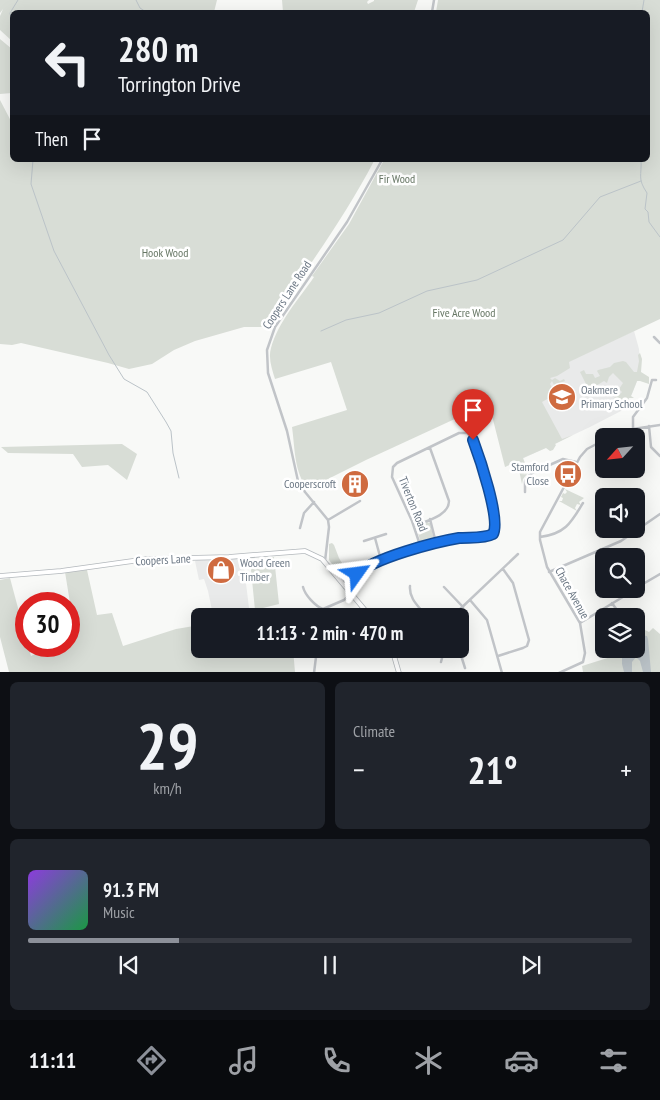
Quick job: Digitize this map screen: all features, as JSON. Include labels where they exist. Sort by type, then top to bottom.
[{"type":"main road","name":"Coopers Lane","points":[[0,576],[61,571],[147,559],[247,556],[301,551],[314,554],[325,561]]},
{"type":"main road","points":[[325,561],[363,608]]},
{"type":"main road","points":[[395,658],[399,672]]},
{"type":"street","name":"Coopers Lane Road","points":[[328,520],[303,490],[296,474],[287,431],[268,374],[266,357],[268,344],[275,327],[347,222],[381,162]]},
{"type":"street","points":[[654,338],[660,343]]},
{"type":"street","points":[[634,428],[633,417],[647,398],[652,380],[656,380]]},
{"type":"street","points":[[639,428],[660,425]]},
{"type":"street","points":[[649,426],[651,447],[660,456]]},
{"type":"street","name":"Tiverton Road","points":[[421,548],[392,473],[397,464],[460,433],[467,433],[473,440],[488,486],[495,526],[494,532],[491,535],[436,543]]},
{"type":"street","points":[[583,503],[572,521],[564,529],[555,534],[540,537],[542,528],[576,462],[587,449],[595,445]]},
{"type":"street","points":[[414,526],[445,511],[449,501],[430,448]]},
{"type":"street","points":[[525,492],[524,482],[534,472],[562,459],[576,462]]},
{"type":"street","points":[[325,561],[329,527],[328,520],[360,501]]},
{"type":"street","points":[[300,528],[304,513],[314,502]]},
{"type":"street","points":[[549,572],[621,541],[660,514]]},
{"type":"street","points":[[346,588],[361,570],[382,560],[436,543],[430,519]]},
{"type":"street","points":[[364,541],[386,534]]},
{"type":"street","name":"Chace Avenue","points":[[540,537],[549,572],[580,623],[585,658],[582,663],[559,672]]},
{"type":"street","points":[[375,538],[382,560]]},
{"type":"street","points":[[444,587],[462,607],[518,554]]},
{"type":"street","points":[[498,656],[524,648],[529,642],[513,583],[503,569]]},
{"type":"street","points":[[645,583],[660,574]]},
{"type":"street","points":[[410,586],[413,600],[420,608]]},
{"type":"street","points":[[303,587],[319,608]]},
{"type":"street","points":[[325,608],[344,600],[351,594]]},
{"type":"street","points":[[580,623],[620,598]]},
{"type":"street","points":[[470,600],[486,617],[502,672]]},
{"type":"street","points":[[612,603],[615,608]]},
{"type":"street","points":[[314,672],[316,658]]},
{"type":"street","points":[[441,662],[442,658]]},
{"type":"street","points":[[462,658],[465,668]]},
{"type":"shaded area","name":"Oakmere Primary School","points":[[634,331],[639,349],[638,379],[632,394],[621,411],[505,467],[537,376]]},
{"type":"shaded area","name":"Wood Green Timber","points":[[243,559],[249,608],[212,608],[204,579],[199,580],[195,561]]},
{"type":"shaded area","points":[[645,636],[647,636],[651,672],[643,672],[640,661],[637,658],[645,658]]},
{"type":"shaded area","points":[[622,658],[635,658],[632,662],[632,672],[624,672]]},
{"type":"green space","points":[[0,0],[217,0],[214,10],[10,10],[10,39],[0,30],[0,16],[3,9],[0,13]]},
{"type":"green space","points":[[282,0],[369,0],[368,4],[374,0],[418,0],[415,10],[283,10]]},
{"type":"green space","points":[[438,0],[660,0],[660,319],[569,362],[570,368],[550,378],[560,381],[564,379],[565,381],[554,385],[552,381],[550,384],[553,389],[555,388],[561,400],[556,394],[542,402],[562,439],[573,435],[555,444],[553,450],[550,451],[546,448],[523,458],[529,473],[521,475],[527,474],[522,484],[517,461],[505,467],[488,400],[470,412],[308,489],[300,476],[292,427],[347,410],[331,362],[275,379],[270,352],[274,338],[284,320],[349,224],[383,162],[650,162],[650,10],[436,10]]},
{"type":"green space","points":[[0,39],[10,47],[10,93],[0,94]]},
{"type":"green space","name":"Hook Wood","points":[[0,100],[10,119],[10,162],[373,162],[337,225],[268,327],[244,327],[195,341],[174,350],[152,364],[129,369],[21,343],[12,345],[0,344]]},
{"type":"green space","points":[[640,353],[642,359],[641,372],[649,377],[649,384],[637,381],[631,396],[634,398],[629,398],[622,410],[622,406],[617,402],[616,404],[613,400],[616,395],[618,396],[622,392],[619,389],[623,383],[613,373],[607,383],[604,381],[589,390],[580,372],[584,370],[586,374],[593,374],[595,378],[600,376],[598,370],[623,361],[634,372],[637,372],[638,355]]},
{"type":"green space","points":[[122,444],[137,454],[127,480],[108,465],[82,467],[73,454],[8,453],[1,447]]},
{"type":"green space","points":[[565,489],[584,498],[579,502],[581,505],[577,504],[575,508],[577,511],[559,501],[562,501],[563,493],[567,492]]},
{"type":"green space","points":[[427,522],[430,523],[434,540],[423,545],[421,544],[417,529],[418,526]]},
{"type":"green space","points":[[332,543],[350,577],[347,582],[329,560],[329,544]]},
{"type":"green space","points":[[274,557],[279,604],[255,608],[250,560]]},
{"type":"green space","points":[[87,570],[97,615],[112,613],[123,646],[176,629],[191,626],[191,658],[294,658],[295,672],[9,672],[0,637],[0,580],[10,578],[15,597],[15,657],[80,657],[80,592],[68,592],[65,572]]},
{"type":"green space","points":[[653,628],[660,634],[660,672],[583,672],[582,666],[607,658],[645,658],[645,630],[649,632]]},
{"type":"waterway","points":[[12,10],[18,0]]},
{"type":"waterway","points":[[136,0],[143,10]]},
{"type":"waterway","points":[[642,10],[644,0]]},
{"type":"waterway","points":[[33,162],[31,184],[54,251],[109,355],[124,379],[147,392],[171,431],[173,453],[179,478]]},
{"type":"waterway","points":[[641,162],[641,180],[647,193],[645,209],[648,212],[649,222],[660,237]]},
{"type":"waterway","points":[[321,331],[346,320],[379,313],[427,291],[477,280],[563,240],[600,197],[641,181]]},
{"type":"place","name":"Oakmere Primary School","points":[[562,397]]},
{"type":"place","name":"Stamford Close","points":[[568,474]]},
{"type":"place","name":"Cooperscroft","points":[[355,484]]},
{"type":"place","name":"Wood Green Timber","points":[[221,570]]},
{"type":"route","points":[[357,574],[375,562],[436,543],[493,534],[495,526],[488,486],[473,440]]},
{"type":"park label","name":"Fir Wood","points":[[397,179]]},
{"type":"park label","name":"Five Acre Wood","points":[[464,313]]}]
